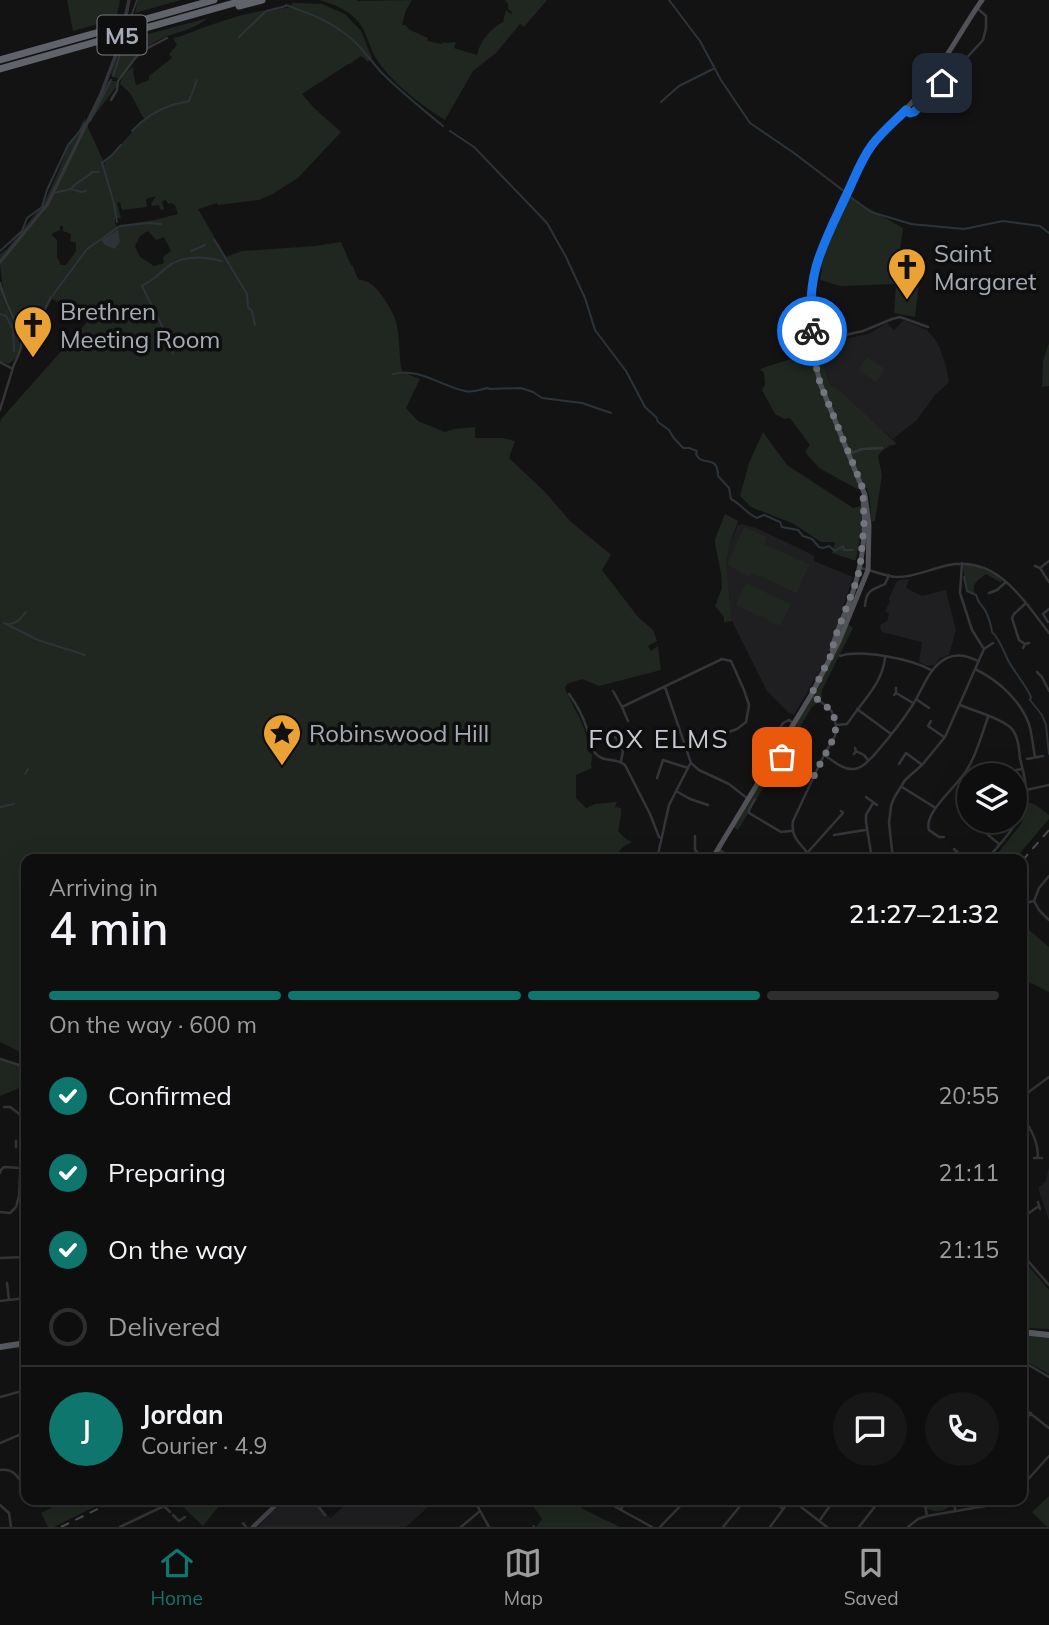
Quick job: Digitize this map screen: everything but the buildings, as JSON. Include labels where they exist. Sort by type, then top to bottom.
[{"type":"highway","name":"M5","points":[[0,60],[211,3],[245,0]]},
{"type":"highway","name":"M5","points":[[0,69],[211,3],[234,7],[262,0]]},
{"type":"highway","points":[[1027,1333],[1049,1335]]},
{"type":"highway","points":[[0,1347],[21,1344]]},
{"type":"main road","points":[[715,854],[752,799],[811,695],[843,632],[868,570],[866,502],[863,490],[820,383],[813,343],[810,293],[814,269],[866,154],[932,78],[982,0]]},
{"type":"main road","points":[[832,653],[834,640],[860,568],[866,525]]},
{"type":"main road","points":[[253,1527],[275,1506]]},
{"type":"street","points":[[0,262],[47,205],[108,76],[130,0]]},
{"type":"street","points":[[906,110],[914,112],[983,40],[986,16],[976,8]]},
{"type":"street","points":[[111,100],[117,90],[118,81],[139,54],[167,38]]},
{"type":"street","points":[[108,76],[118,81]]},
{"type":"street","points":[[0,283],[21,342],[0,410]]},
{"type":"street","points":[[813,343],[863,331],[900,317],[928,327]]},
{"type":"street","points":[[0,362],[12,368]]},
{"type":"street","points":[[849,454],[862,449],[882,448]]},
{"type":"street","points":[[1040,568],[1049,561]]},
{"type":"street","points":[[860,568],[904,576],[962,563],[986,568],[1007,582],[1049,633]]},
{"type":"street","points":[[962,563],[960,593],[972,630],[984,649]]},
{"type":"street","points":[[1035,566],[1040,568],[1049,582]]},
{"type":"street","points":[[865,606],[870,590],[885,584],[889,575]]},
{"type":"street","points":[[991,591],[1007,582]]},
{"type":"street","points":[[1026,603],[1012,618],[1019,640],[1026,645]]},
{"type":"street","points":[[1048,622],[1043,613],[1049,609]]},
{"type":"street","points":[[892,854],[889,822],[894,798],[901,786],[945,737],[984,649],[993,643]]},
{"type":"street","points":[[840,656],[856,653],[885,657],[918,663],[932,671]]},
{"type":"street","points":[[824,755],[848,769],[859,768],[891,734],[915,701],[932,671],[943,660],[962,656],[978,661]]},
{"type":"street","points":[[836,725],[846,724],[878,682],[885,657]]},
{"type":"street","points":[[622,707],[725,659],[731,662],[748,701],[746,722],[741,727],[685,748]]},
{"type":"street","points":[[975,669],[993,679],[1020,709],[1029,724],[1035,757]]},
{"type":"street","points":[[1037,672],[1049,691]]},
{"type":"street","points":[[665,687],[691,763],[752,799],[749,813],[781,832],[792,831]]},
{"type":"street","points":[[613,691],[628,721]]},
{"type":"street","points":[[896,692],[929,708]]},
{"type":"street","points":[[569,694],[583,718],[594,753],[603,760],[621,761],[625,765],[661,838]]},
{"type":"street","points":[[811,695],[828,706],[832,712],[836,725],[835,736],[793,821],[792,831],[796,840],[808,852],[843,813],[841,811]]},
{"type":"street","points":[[960,705],[1005,724],[1014,733],[1021,763]]},
{"type":"street","points":[[857,709],[891,734]]},
{"type":"street","points":[[944,837],[939,837],[928,828],[928,823],[934,807],[950,792],[970,766],[988,717]]},
{"type":"street","points":[[761,765],[783,723],[789,720],[794,723]]},
{"type":"street","points":[[931,721],[928,726],[945,737]]},
{"type":"street","points":[[615,737],[622,751],[621,761]]},
{"type":"street","points":[[793,737],[782,757],[814,776]]},
{"type":"street","points":[[771,746],[778,751]]},
{"type":"street","points":[[855,751],[869,760]]},
{"type":"street","points":[[899,764],[906,753],[922,765]]},
{"type":"street","points":[[1027,759],[1043,756]]},
{"type":"street","points":[[657,778],[663,760],[688,768]]},
{"type":"street","points":[[658,854],[669,805],[691,763]]},
{"type":"street","points":[[1027,790],[1049,785]]},
{"type":"street","points":[[901,786],[934,807]]},
{"type":"street","points":[[676,791],[708,805]]},
{"type":"street","points":[[866,797],[875,804],[866,814],[871,854]]},
{"type":"street","points":[[834,835],[867,830]]},
{"type":"street","points":[[986,833],[1000,845]]},
{"type":"street","points":[[992,854],[1010,833]]},
{"type":"street","points":[[694,838],[695,849],[700,854]]},
{"type":"street","points":[[718,849],[726,854]]},
{"type":"street","points":[[1034,901],[1039,888],[1049,876]]},
{"type":"street","points":[[1027,902],[1034,901]]},
{"type":"street","points":[[1034,901],[1049,920]]},
{"type":"street","points":[[0,1059],[19,1065],[21,1062]]},
{"type":"street","points":[[1027,1093],[1047,1078],[1048,1084]]},
{"type":"street","points":[[4,1107],[10,1107],[21,1115]]},
{"type":"street","points":[[1027,1124],[1033,1133],[1038,1158]]},
{"type":"street","points":[[16,1144],[21,1144]]},
{"type":"street","points":[[0,1212],[10,1213],[16,1207],[21,1156]]},
{"type":"street","points":[[0,1171],[4,1167],[20,1168]]},
{"type":"street","points":[[1027,1214],[1039,1206]]},
{"type":"street","points":[[0,1258],[21,1257]]},
{"type":"street","points":[[1027,1259],[1048,1282]]},
{"type":"street","points":[[7,1283],[9,1300]]},
{"type":"street","points":[[0,1301],[21,1299]]},
{"type":"street","points":[[1027,1364],[1049,1377]]},
{"type":"street","points":[[0,1397],[21,1391]]},
{"type":"street","points":[[1027,1410],[1049,1428]]},
{"type":"street","points":[[1027,1418],[1031,1413]]},
{"type":"street","points":[[0,1443],[21,1433]]},
{"type":"street","points":[[1027,1480],[1049,1455]]},
{"type":"street","points":[[0,1470],[7,1469],[15,1473],[21,1483]]},
{"type":"street","points":[[0,1505],[9,1513],[11,1527]]},
{"type":"street","points":[[317,1505],[325,1515]]},
{"type":"street","points":[[481,1505],[478,1507],[489,1527]]},
{"type":"street","points":[[613,1505],[652,1527]]},
{"type":"street","points":[[621,1509],[624,1505]]},
{"type":"street","points":[[660,1527],[681,1505]]},
{"type":"street","points":[[723,1527],[742,1505]]},
{"type":"street","points":[[778,1505],[783,1509]]},
{"type":"street","points":[[771,1527],[787,1505]]},
{"type":"street","points":[[798,1505],[827,1527]]},
{"type":"street","points":[[819,1521],[830,1505]]},
{"type":"street","points":[[859,1527],[876,1505]]},
{"type":"street","points":[[925,1505],[927,1516]]},
{"type":"street","points":[[954,1505],[955,1510]]},
{"type":"street","points":[[910,1526],[927,1516],[993,1505]]},
{"type":"street","points":[[120,1527],[164,1506],[179,1521]]},
{"type":"street","points":[[461,1527],[480,1511]]},
{"type":"street","points":[[176,1527],[185,1517]]},
{"type":"shaded area","points":[[67,0],[120,0],[116,19],[73,31]]},
{"type":"shaded area","points":[[138,0],[181,0],[135,13]]},
{"type":"shaded area","points":[[319,0],[412,0],[402,25],[428,38],[427,41],[442,44],[456,42],[454,48],[477,55],[486,36],[503,22],[506,10],[511,14],[505,0],[547,0],[524,27],[520,24],[496,53],[473,71],[445,120],[393,80],[376,59],[363,29],[355,18],[338,7]]},
{"type":"shaded area","points":[[293,3],[322,4],[345,14],[361,31],[372,58],[368,62],[361,56],[302,94],[341,132],[298,178],[259,200],[217,203],[198,209],[226,257],[242,251],[341,242],[358,279],[374,286],[392,312],[398,329],[402,372],[420,379],[406,408],[418,421],[445,432],[475,427],[475,438],[515,441],[509,458],[545,492],[571,522],[611,555],[602,570],[638,617],[653,630],[657,641],[648,646],[651,651],[658,646],[661,670],[599,686],[582,679],[567,684],[565,688],[583,726],[588,751],[592,755],[592,768],[576,775],[576,798],[586,808],[595,804],[617,802],[615,807],[621,808],[618,831],[632,842],[617,854],[21,854],[21,1052],[0,1042],[0,424],[1,419],[88,321],[52,299],[33,334],[23,338],[3,291],[0,263],[44,212],[108,81],[116,81],[117,86],[87,125],[105,165],[144,119],[130,93],[120,84],[129,70],[134,67],[136,85],[149,80],[149,76],[172,58],[169,54],[177,45],[173,38],[239,16],[288,8]],"holes":[[[156,196],[151,204],[159,205],[161,210],[164,209],[162,201],[166,200],[168,204],[175,205],[178,214],[121,225],[119,228],[115,224],[115,209],[117,218],[121,218],[117,203],[120,202],[122,210],[147,207],[146,199]],[[60,226],[63,226],[63,231],[71,234],[70,241],[76,243],[76,251],[66,265],[61,265],[57,257],[57,240],[52,235],[60,230]],[[148,231],[156,240],[164,237],[171,251],[163,257],[164,263],[154,266],[140,257],[135,246],[140,236]]]},
{"type":"shaded area","points":[[208,18],[192,28],[150,45],[133,60],[119,78],[111,74],[122,41]]},
{"type":"shaded area","points":[[85,118],[46,204],[0,260],[0,254],[44,203],[68,145]]},
{"type":"shaded area","points":[[849,197],[903,228],[897,273],[920,276],[915,317],[894,313],[896,284],[840,286],[820,280],[828,244]]},
{"type":"shaded area","points":[[118,230],[120,242],[115,249],[105,245],[101,240]]},
{"type":"shaded area","points":[[0,287],[20,343],[19,351],[9,364],[0,361]]},
{"type":"shaded area","points":[[904,320],[927,330],[934,338],[946,366],[949,382],[934,396],[917,420],[893,439],[860,412],[837,388],[830,385],[821,344],[868,334],[887,323],[894,330]]},
{"type":"shaded area","points":[[821,341],[830,385],[837,388],[897,444],[889,446],[878,456],[882,475],[875,521],[871,522],[867,488],[859,490],[819,468],[805,452],[810,445],[790,418],[784,419],[775,414],[762,390],[765,384],[764,373],[760,369],[809,353],[808,344]]},
{"type":"shaded area","points":[[1049,343],[1049,386],[1042,387],[1043,361]]},
{"type":"shaded area","points":[[867,357],[885,369],[876,382],[858,370]]},
{"type":"shaded area","points":[[763,432],[787,465],[853,508],[861,506],[861,532],[856,560],[832,553],[835,542],[821,542],[794,524],[751,507],[740,496],[749,463]]},
{"type":"shaded area","points":[[725,514],[738,521],[726,564],[732,621],[724,622],[724,617],[715,606],[722,588],[715,539]]},
{"type":"shaded area","points":[[742,524],[807,552],[814,556],[814,561],[853,577],[826,660],[794,715],[767,691],[732,621],[726,564],[730,544],[738,525]]},
{"type":"shaded area","points":[[744,527],[767,537],[764,544],[809,564],[797,593],[752,573],[750,577],[727,565]]},
{"type":"shaded area","points":[[962,563],[988,571],[1002,583],[986,574],[974,585],[976,595],[967,591]]},
{"type":"shaded area","points":[[909,579],[906,588],[922,596],[946,590],[956,630],[949,655],[940,658],[935,665],[927,666],[919,662],[922,642],[882,632],[880,627],[887,621],[889,614],[885,611],[896,583]]},
{"type":"shaded area","points":[[746,583],[791,604],[780,626],[736,605]]},
{"type":"shaded area","points":[[847,623],[853,628],[822,690],[821,700],[812,707],[738,830],[732,826],[811,695]]},
{"type":"shaded area","points":[[1028,802],[1049,815],[1049,819],[1019,854],[997,854],[1014,833],[1027,833]]},
{"type":"shaded area","points":[[1027,928],[1049,947],[1049,992],[1027,983]]},
{"type":"shaded area","points":[[0,1059],[21,1065],[21,1085],[0,1096]]},
{"type":"shaded area","points":[[1049,1167],[1049,1221],[1038,1188],[1046,1181]]},
{"type":"shaded area","points":[[1027,1264],[1049,1290],[1049,1329],[1027,1328]]},
{"type":"shaded area","points":[[1027,1335],[1049,1337],[1049,1374],[1027,1362]]},
{"type":"shaded area","points":[[1049,1496],[1049,1527],[1047,1527],[1032,1512]]},
{"type":"shaded area","points":[[56,1505],[98,1505],[54,1527],[48,1527],[41,1513]]},
{"type":"shaded area","points":[[181,1505],[220,1505],[203,1526]]},
{"type":"shaded area","points":[[280,1505],[319,1505],[330,1518],[346,1505],[430,1505],[406,1527],[258,1527]]},
{"type":"shaded area","points":[[532,1505],[579,1505],[620,1527],[536,1527],[542,1519]]},
{"type":"shaded area","points":[[926,1505],[950,1505],[938,1511],[926,1508]]},
{"type":"waterway","points":[[131,17],[137,0]]},
{"type":"waterway","points":[[669,0],[700,41],[721,80],[750,123],[845,192]]},
{"type":"waterway","points":[[286,5],[320,19],[346,34],[389,80],[443,126]]},
{"type":"waterway","points":[[239,37],[266,11],[286,6]]},
{"type":"waterway","points":[[113,76],[125,39]]},
{"type":"waterway","points":[[661,102],[679,86],[713,69]]},
{"type":"waterway","points":[[90,121],[111,80]]},
{"type":"waterway","points":[[132,131],[156,112],[189,101],[197,80]]},
{"type":"waterway","points":[[0,251],[22,231],[27,218],[42,207],[68,145],[84,123]]},
{"type":"waterway","points":[[450,131],[474,147],[547,223],[585,298],[595,330],[626,371],[645,407],[683,448],[697,451],[699,458],[715,465],[718,476],[729,488],[731,499],[757,518],[764,515],[780,522],[782,527],[798,530],[819,547],[829,546],[835,551],[843,546],[844,550],[853,550]]},
{"type":"waterway","points":[[117,222],[102,163],[121,145]]},
{"type":"waterway","points":[[71,189],[92,172],[99,172]]},
{"type":"waterway","points":[[54,193],[71,189],[86,191]]},
{"type":"waterway","points":[[849,196],[871,212],[911,224],[964,229],[1003,221],[1040,226],[1049,233]]},
{"type":"waterway","points":[[53,295],[87,249],[120,226],[161,224]]},
{"type":"waterway","points":[[214,240],[247,294],[248,307],[252,311],[255,325]]},
{"type":"waterway","points":[[191,251],[205,245]]},
{"type":"waterway","points":[[143,285],[178,261],[200,258],[222,261]]},
{"type":"waterway","points":[[142,286],[173,354]]},
{"type":"waterway","points":[[30,338],[51,297]]},
{"type":"waterway","points":[[0,314],[6,316],[13,329],[14,351]]},
{"type":"waterway","points":[[393,374],[420,375],[468,392],[487,388],[521,388],[542,398],[582,403],[611,413]]},
{"type":"waterway","points":[[964,577],[967,591],[976,595],[988,616],[992,632],[1029,692],[1030,700],[1042,715],[1046,725],[1049,754]]},
{"type":"waterway","points":[[8,624],[16,622],[26,612]]},
{"type":"waterway","points":[[4,623],[38,640],[85,655]]},
{"type":"waterway","points":[[25,774],[28,769]]},
{"type":"waterway","points":[[0,807],[14,804]]},
{"type":"railway","points":[[1027,855],[1049,830]]},
{"type":"railway","points":[[61,1527],[106,1505]]},
{"type":"way so far","points":[[782,757],[814,776],[835,736],[836,725],[832,712],[821,700],[811,695],[828,663],[855,585],[860,568],[864,525],[863,490],[820,383],[812,331]]},
{"type":"place","name":"Saint Margaret","points":[[907,301]]},
{"type":"place","name":"Brethren Meeting Room","points":[[33,359]]},
{"type":"place","name":"Robinswood Hill","points":[[282,767]]},
{"type":"district","name":"FOX ELMS","points":[[659,738]]},
{"type":"route","points":[[812,331],[810,293],[814,269],[866,154],[906,110],[914,112],[942,83]]}]
